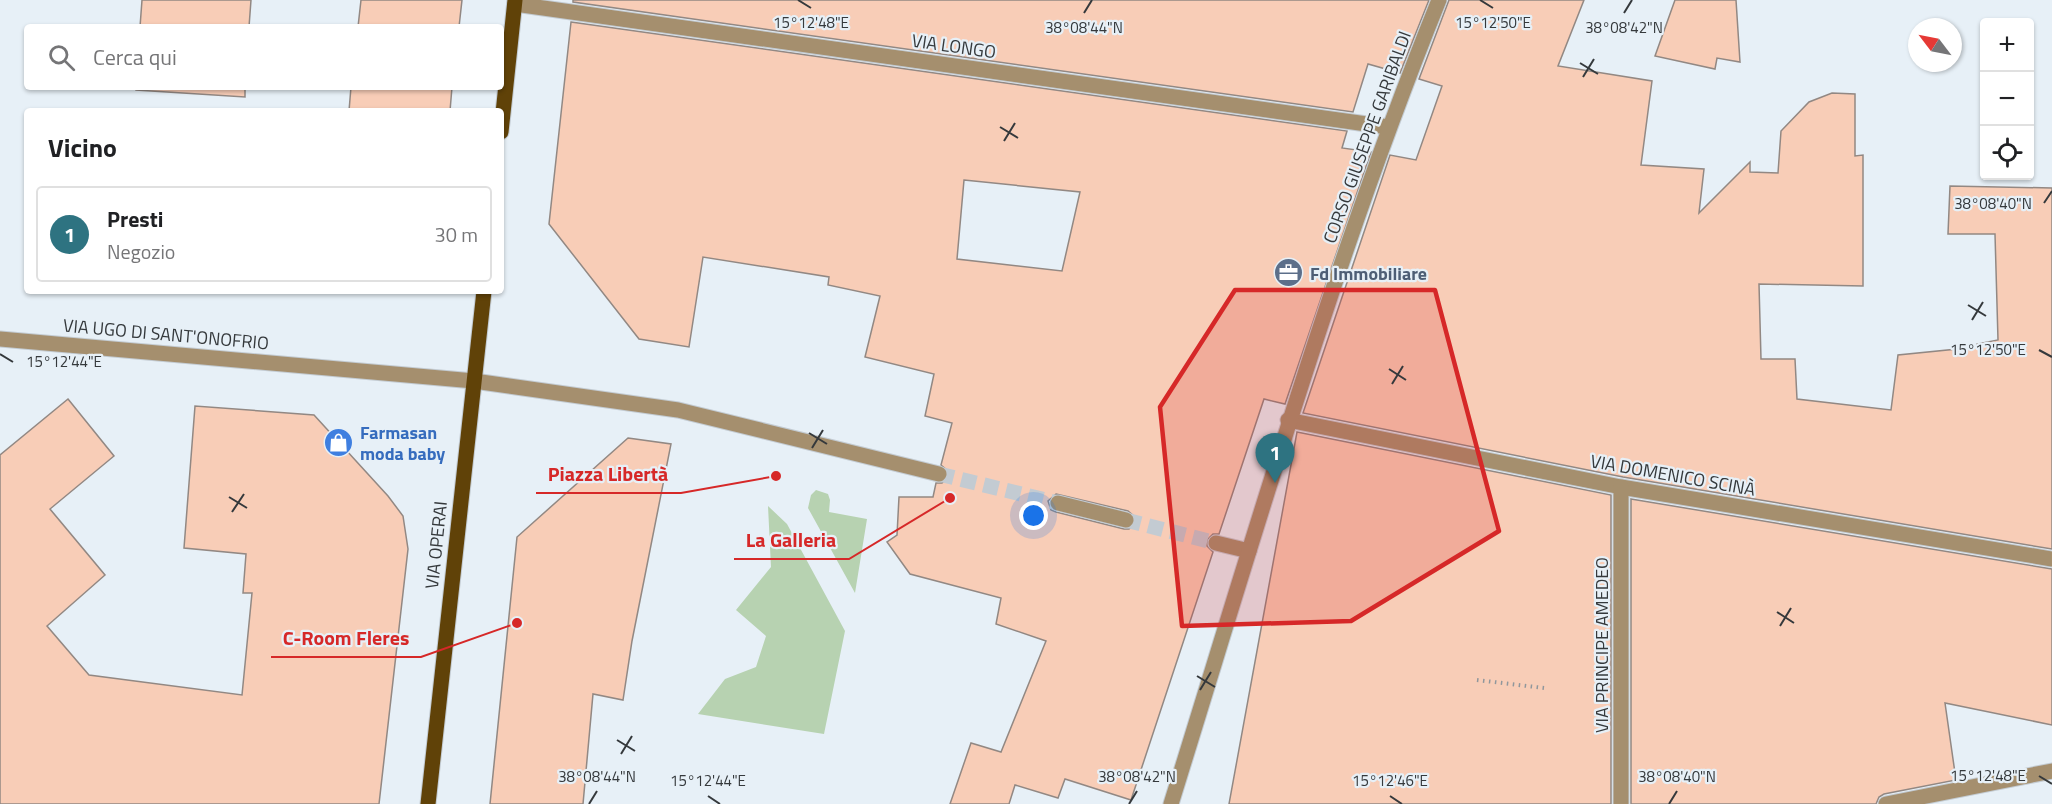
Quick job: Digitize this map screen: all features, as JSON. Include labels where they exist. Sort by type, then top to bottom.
[{"type":"main road","points":[[504,108],[515,2]]},
{"type":"main road","name":"VIA OPERAI","points":[[428,804],[484,294]]},
{"type":"street","name":"CORSO GIUSEPPE GARIBALDI","points":[[1171,804],[1288,420],[1388,127],[1439,0]]},
{"type":"street","name":"VIA LONGO","points":[[515,2],[1388,127]]},
{"type":"street","name":"VIA UGO DI SANT'ONOFRIO","points":[[0,339],[474,381],[678,410],[939,474]]},
{"type":"street","name":"VIA DOMENICO SCINÀ","points":[[1288,420],[1621,487],[2052,559]]},
{"type":"street","name":"VIA PRINCIPE AMEDEO","points":[[1621,487],[1621,804]]},
{"type":"street","points":[[1058,503],[1126,520]]},
{"type":"street","points":[[1216,543],[1249,551]]},
{"type":"street","points":[[1886,804],[2052,771]]},
{"type":"path","points":[[1477,680],[1544,688]]},
{"type":"highlighted area","points":[[1235,290],[1435,290],[1499,531],[1351,621],[1182,626],[1160,407]]},
{"type":"green space","points":[[816,490],[828,494],[829,512],[867,519],[855,593],[808,508],[811,495]]},
{"type":"green space","points":[[768,506],[787,524],[845,631],[824,734],[698,714],[725,679],[756,667],[766,636],[736,610],[771,567]]},
{"type":"building","points":[[142,0],[251,0],[249,24],[140,24]]},
{"type":"building","points":[[361,0],[462,0],[459,24],[358,24]]},
{"type":"building","points":[[573,0],[1429,0],[1400,73],[1368,64],[1353,112],[573,2]]},
{"type":"building","points":[[1449,0],[1584,0],[1558,66],[1652,81],[1641,165],[1704,169],[1699,213],[1750,162],[1750,172],[1778,173],[1781,131],[1809,102],[1832,93],[1855,94],[1855,156],[1863,155],[1863,286],[1759,284],[1761,359],[1795,359],[1797,399],[1891,410],[1898,355],[1977,347],[1977,344],[1998,340],[1995,234],[1948,234],[1950,186],[2052,188],[2052,549],[1623,477],[1303,413],[1390,155],[1416,160],[1442,86],[1419,79]]},
{"type":"building","points":[[1675,0],[1736,0],[1740,62],[1717,58],[1715,69],[1655,56]]},
{"type":"building","points":[[571,22],[1347,131],[1342,148],[1371,152],[1285,404],[1264,399],[1219,534],[1213,534],[1207,540],[1207,546],[1213,552],[1131,800],[1065,779],[1058,798],[1015,785],[1009,804],[950,804],[971,743],[1001,752],[1046,641],[996,624],[1001,598],[910,574],[887,542],[897,535],[899,497],[933,497],[936,483],[942,483],[948,477],[948,471],[941,465],[952,423],[925,416],[934,374],[865,357],[880,296],[828,285],[829,277],[703,257],[689,347],[639,339],[549,224]],"holes":[[[964,180],[1080,192],[1062,271],[957,259]],[[1056,494],[1128,511],[1135,517],[1135,523],[1129,529],[1124,529],[1056,512],[1051,510],[1048,501]]]},
{"type":"building","points":[[136,90],[245,90],[245,97]]},
{"type":"building","points":[[351,90],[452,90],[450,108],[349,108]]},
{"type":"building","points":[[68,399],[114,456],[50,509],[105,575],[47,626],[89,675],[242,695],[252,593],[243,593],[246,554],[184,548],[195,406],[314,415],[388,496],[403,516],[408,549],[379,804],[0,804],[0,455]]},
{"type":"building","points":[[1297,432],[1611,495],[1611,804],[1229,804]]},
{"type":"building","points":[[628,438],[671,444],[632,641],[623,700],[593,694],[583,804],[490,804],[517,537]]},
{"type":"building","points":[[1631,499],[2052,569],[2052,725],[1945,703],[1956,780],[1884,794],[1879,797],[1876,804],[1631,804]]},
{"type":"tunnel","points":[[939,474],[1058,503]]},
{"type":"tunnel","points":[[1126,520],[1216,543]]},
{"type":"place","name":"Fd Immobiliare","points":[[1289,273]]},
{"type":"place","name":"Farmasan moda baby","points":[[339,442]]},
{"type":"place","name":"Piazza Libertà","points":[[776,476]]},
{"type":"place","name":"Presti","points":[[1275,483]]},
{"type":"place","name":"La Galleria","points":[[950,498]]},
{"type":"place","name":"C-Room Fleres","points":[[517,623]]}]
